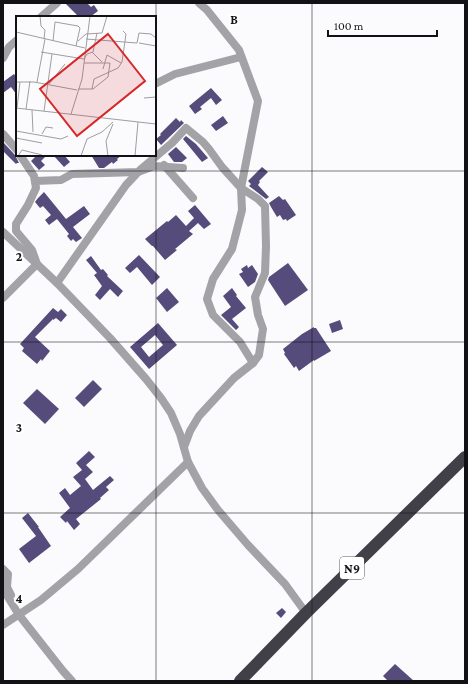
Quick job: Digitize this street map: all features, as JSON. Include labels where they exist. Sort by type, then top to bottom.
[{"type":"highway","name":"N9","points":[[240,681],[465,457]]},
{"type":"street","points":[[42,16],[57,3]]},
{"type":"street","points":[[199,3],[207,10],[238,50],[258,102],[241,188],[242,210],[232,249],[213,278],[207,299],[213,315],[240,342],[253,363]]},
{"type":"street","points":[[3,58],[9,47],[16,41]]},
{"type":"street","points":[[156,84],[175,74],[241,57]]},
{"type":"street","points":[[184,447],[190,431],[199,416],[234,378],[253,363],[259,355],[263,329],[258,315],[256,297],[265,273],[266,246],[265,206],[258,199],[241,188],[222,168],[203,142],[186,128],[156,155],[193,198]]},
{"type":"street","points":[[3,134],[16,149]]},
{"type":"street","points":[[21,156],[34,176],[36,188],[28,205],[16,224],[16,232],[32,250],[37,264]]},
{"type":"street","points":[[57,283],[126,185],[155,156]]},
{"type":"street","points":[[35,181],[61,180],[72,174],[138,172],[154,166],[183,168]]},
{"type":"street","points":[[3,232],[57,283],[110,338],[146,379],[171,412],[188,462],[202,488],[218,510],[284,584],[306,614]]},
{"type":"street","points":[[3,298],[37,264]]},
{"type":"street","points":[[3,625],[41,600],[78,569],[188,462]]},
{"type":"street","points":[[3,569],[8,574],[7,587],[19,614]]},
{"type":"street","points":[[3,589],[19,614],[72,681]]},
{"type":"building","points":[[65,3],[87,3],[91,7],[94,5],[98,11],[91,16],[78,16]]},
{"type":"building","points":[[14,74],[16,77],[16,94],[11,87],[3,93],[3,82]]},
{"type":"building","points":[[211,88],[222,100],[216,105],[211,98],[200,107],[202,109],[195,114],[189,106]]},
{"type":"building","points":[[223,116],[228,123],[216,131],[211,125]]},
{"type":"building","points":[[176,118],[180,122],[181,120],[184,123],[161,145],[156,139]]},
{"type":"building","points":[[186,136],[196,144],[208,158],[202,162],[183,139]]},
{"type":"building","points":[[3,142],[15,155],[19,163],[16,164],[3,151]]},
{"type":"building","points":[[176,147],[187,158],[182,162],[174,162],[168,154]]},
{"type":"building","points":[[36,156],[46,156],[41,161],[45,165],[39,170],[31,161]]},
{"type":"building","points":[[54,156],[65,156],[70,162],[64,167]]},
{"type":"building","points":[[92,156],[121,156],[113,164],[112,162],[104,168],[99,168]]},
{"type":"building","points":[[262,167],[268,172],[259,181],[260,182],[258,185],[269,197],[266,199],[249,186],[251,184],[248,181]]},
{"type":"building","points":[[44,192],[66,219],[84,206],[90,214],[73,227],[82,238],[76,242],[73,239],[71,241],[67,236],[69,234],[57,219],[49,225],[45,220],[51,215],[43,206],[40,208],[35,202]]},
{"type":"building","points":[[279,196],[283,200],[285,199],[296,215],[287,221],[286,219],[283,220],[280,215],[277,217],[269,203]]},
{"type":"building","points":[[195,205],[211,224],[204,229],[198,223],[189,231],[193,234],[175,249],[177,250],[165,260],[145,239],[176,215],[186,226],[194,218],[188,211]]},
{"type":"building","points":[[139,255],[160,277],[152,285],[137,267],[130,273],[125,268]]},
{"type":"building","points":[[91,256],[101,270],[103,269],[108,275],[107,276],[123,291],[118,297],[110,289],[100,300],[95,295],[102,286],[94,275],[97,273],[86,260]]},
{"type":"building","points":[[288,263],[308,290],[285,306],[268,280],[269,277]]},
{"type":"building","points":[[247,265],[248,268],[252,265],[258,274],[255,282],[248,287],[239,274],[243,272],[241,269]]},
{"type":"building","points":[[167,288],[179,302],[167,312],[156,298]]},
{"type":"building","points":[[232,288],[237,295],[236,296],[246,308],[232,319],[239,327],[236,330],[221,315],[231,307],[223,296]]},
{"type":"building","points":[[53,308],[58,312],[61,309],[67,315],[61,322],[56,318],[53,319],[35,337],[50,351],[42,361],[41,359],[37,364],[22,351],[24,348],[20,344]]},
{"type":"building","points":[[340,320],[343,329],[332,333],[329,324]]},
{"type":"building","points":[[158,323],[177,345],[149,369],[130,347]],"holes":[[[155,335],[163,345],[149,357],[141,347]]]},
{"type":"building","points":[[314,327],[331,351],[314,360],[299,371],[296,366],[294,368],[284,354],[283,349],[302,334]]},
{"type":"building","points":[[93,380],[102,389],[84,407],[75,398]]},
{"type":"building","points":[[37,389],[59,409],[45,424],[23,403]]},
{"type":"building","points":[[89,451],[95,457],[86,465],[93,472],[85,479],[93,490],[110,476],[114,480],[106,487],[109,490],[100,498],[101,499],[76,519],[80,524],[74,530],[67,521],[66,523],[60,517],[70,508],[59,493],[65,488],[70,495],[81,486],[73,477],[82,470],[76,463]]},
{"type":"building","points":[[28,513],[51,546],[29,563],[19,549],[36,536],[22,518]]},
{"type":"building","points":[[282,608],[286,612],[281,618],[276,613]]},
{"type":"building","points":[[395,664],[414,681],[388,681],[383,676]]}]
